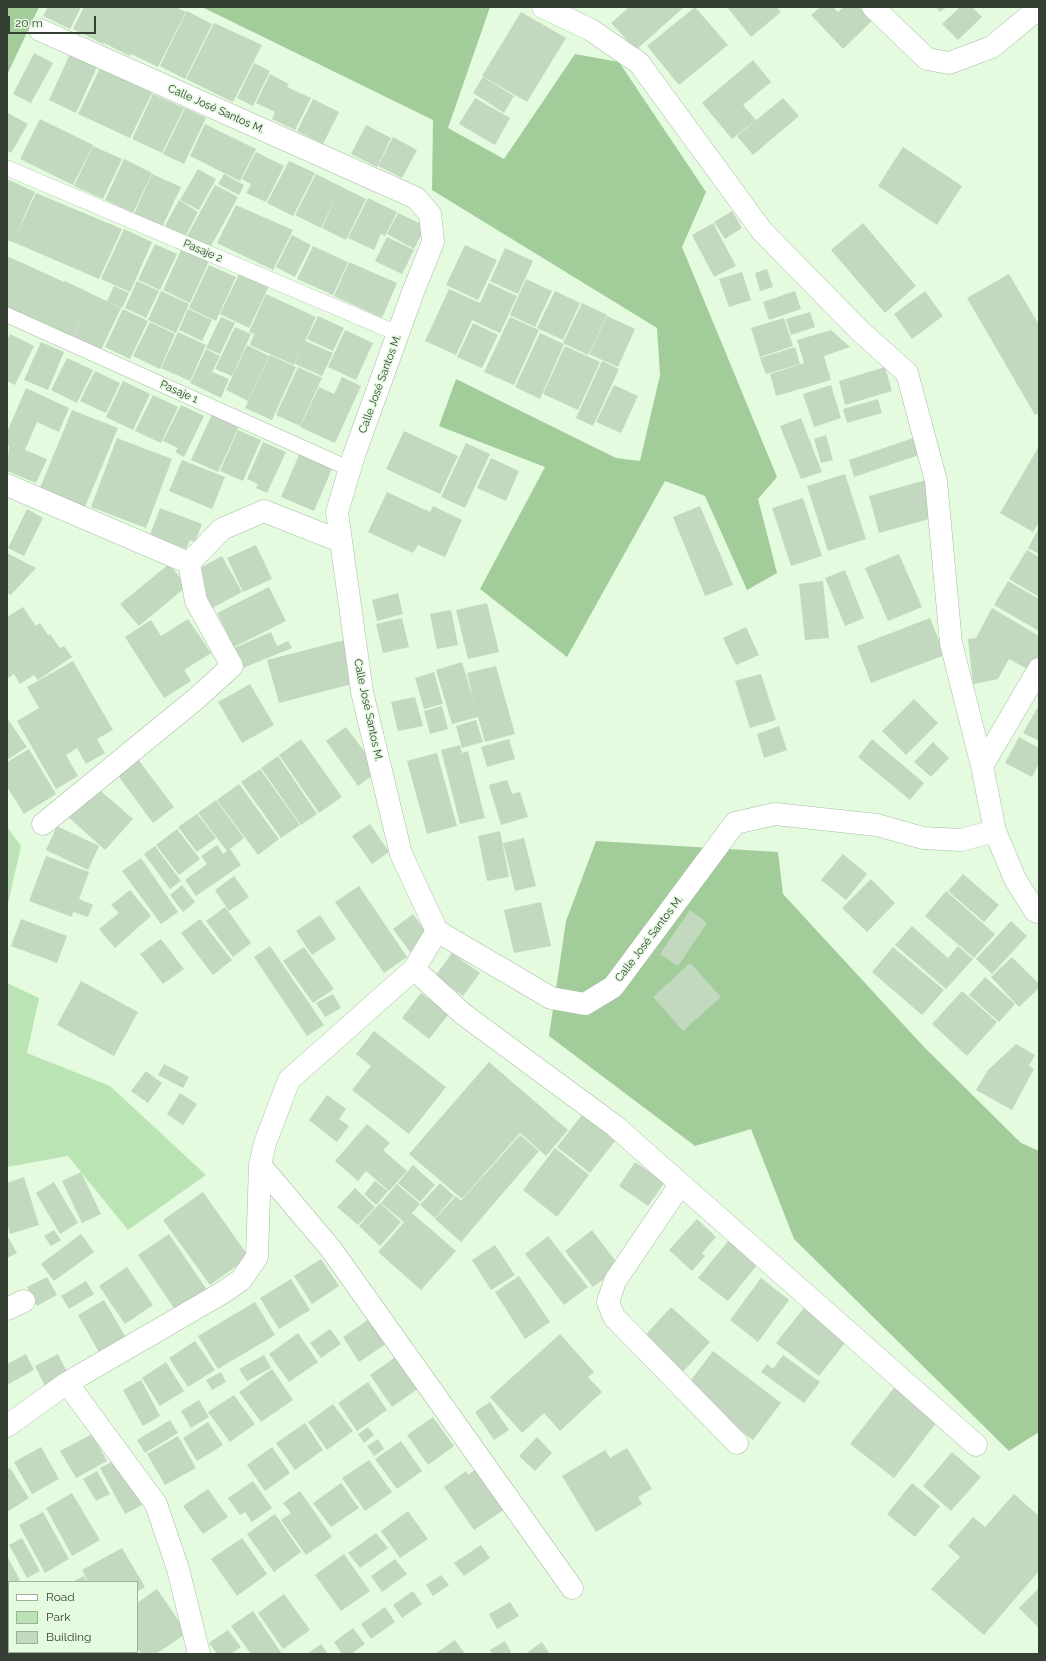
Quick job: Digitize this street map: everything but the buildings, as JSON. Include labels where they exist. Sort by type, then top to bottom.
[{"type":"street","points":[[543,7],[591,30],[638,63],[762,231],[860,331],[907,373],[936,481],[951,643],[982,766],[995,831],[1015,879],[1035,911],[1039,912]]},
{"type":"street","points":[[873,7],[927,59],[949,63],[992,47],[1039,8]]},
{"type":"street","name":"Calle José Santos M.","points":[[40,30],[416,198],[430,214],[433,242],[350,469],[337,512],[362,692],[401,854],[437,931],[551,998],[585,1004],[613,987],[735,823],[775,814],[877,825],[923,838],[961,840],[995,831]]},
{"type":"street","points":[[7,485],[189,563]]},
{"type":"street","points":[[189,563],[222,529],[264,511],[340,541]]},
{"type":"street","points":[[43,824],[197,698],[232,666],[196,600],[189,563]]},
{"type":"street","points":[[982,766],[1039,669]]},
{"type":"street","points":[[7,1426],[67,1383],[222,1293],[241,1280],[257,1257],[260,1165],[265,1143],[289,1080],[414,969],[437,931]]},
{"type":"street","points":[[414,969],[462,1014],[615,1126],[976,1444]]},
{"type":"street","points":[[260,1165],[332,1250],[572,1588]]},
{"type":"street","points":[[680,1184],[615,1281],[608,1302],[614,1318],[737,1443]]},
{"type":"street","points":[[67,1383],[156,1504],[178,1570],[199,1654]]},
{"type":"lane","name":"Pasaje 2","points":[[7,168],[399,334]]},
{"type":"lane","name":"Pasaje 1","points":[[7,316],[350,469]]},
{"type":"green space","points":[[7,7],[39,7],[7,75]]},
{"type":"green space","points":[[202,7],[490,7],[448,128],[504,159],[575,54],[619,62],[706,192],[682,247],[777,477],[758,499],[777,573],[747,590],[705,496],[665,481],[567,657],[480,589],[545,467],[439,426],[456,379],[616,458],[640,461],[660,375],[657,328],[432,190],[433,120]]},
{"type":"green space","points":[[7,827],[21,846],[7,908]]},
{"type":"green space","points":[[596,841],[778,852],[783,894],[925,1048],[1021,1143],[1039,1151],[1039,1432],[1009,1451],[794,1239],[751,1129],[695,1146],[549,1036],[566,921]]},
{"type":"green space","points":[[7,983],[39,998],[27,1053],[110,1086],[206,1175],[128,1230],[68,1156],[7,1167]]}]
